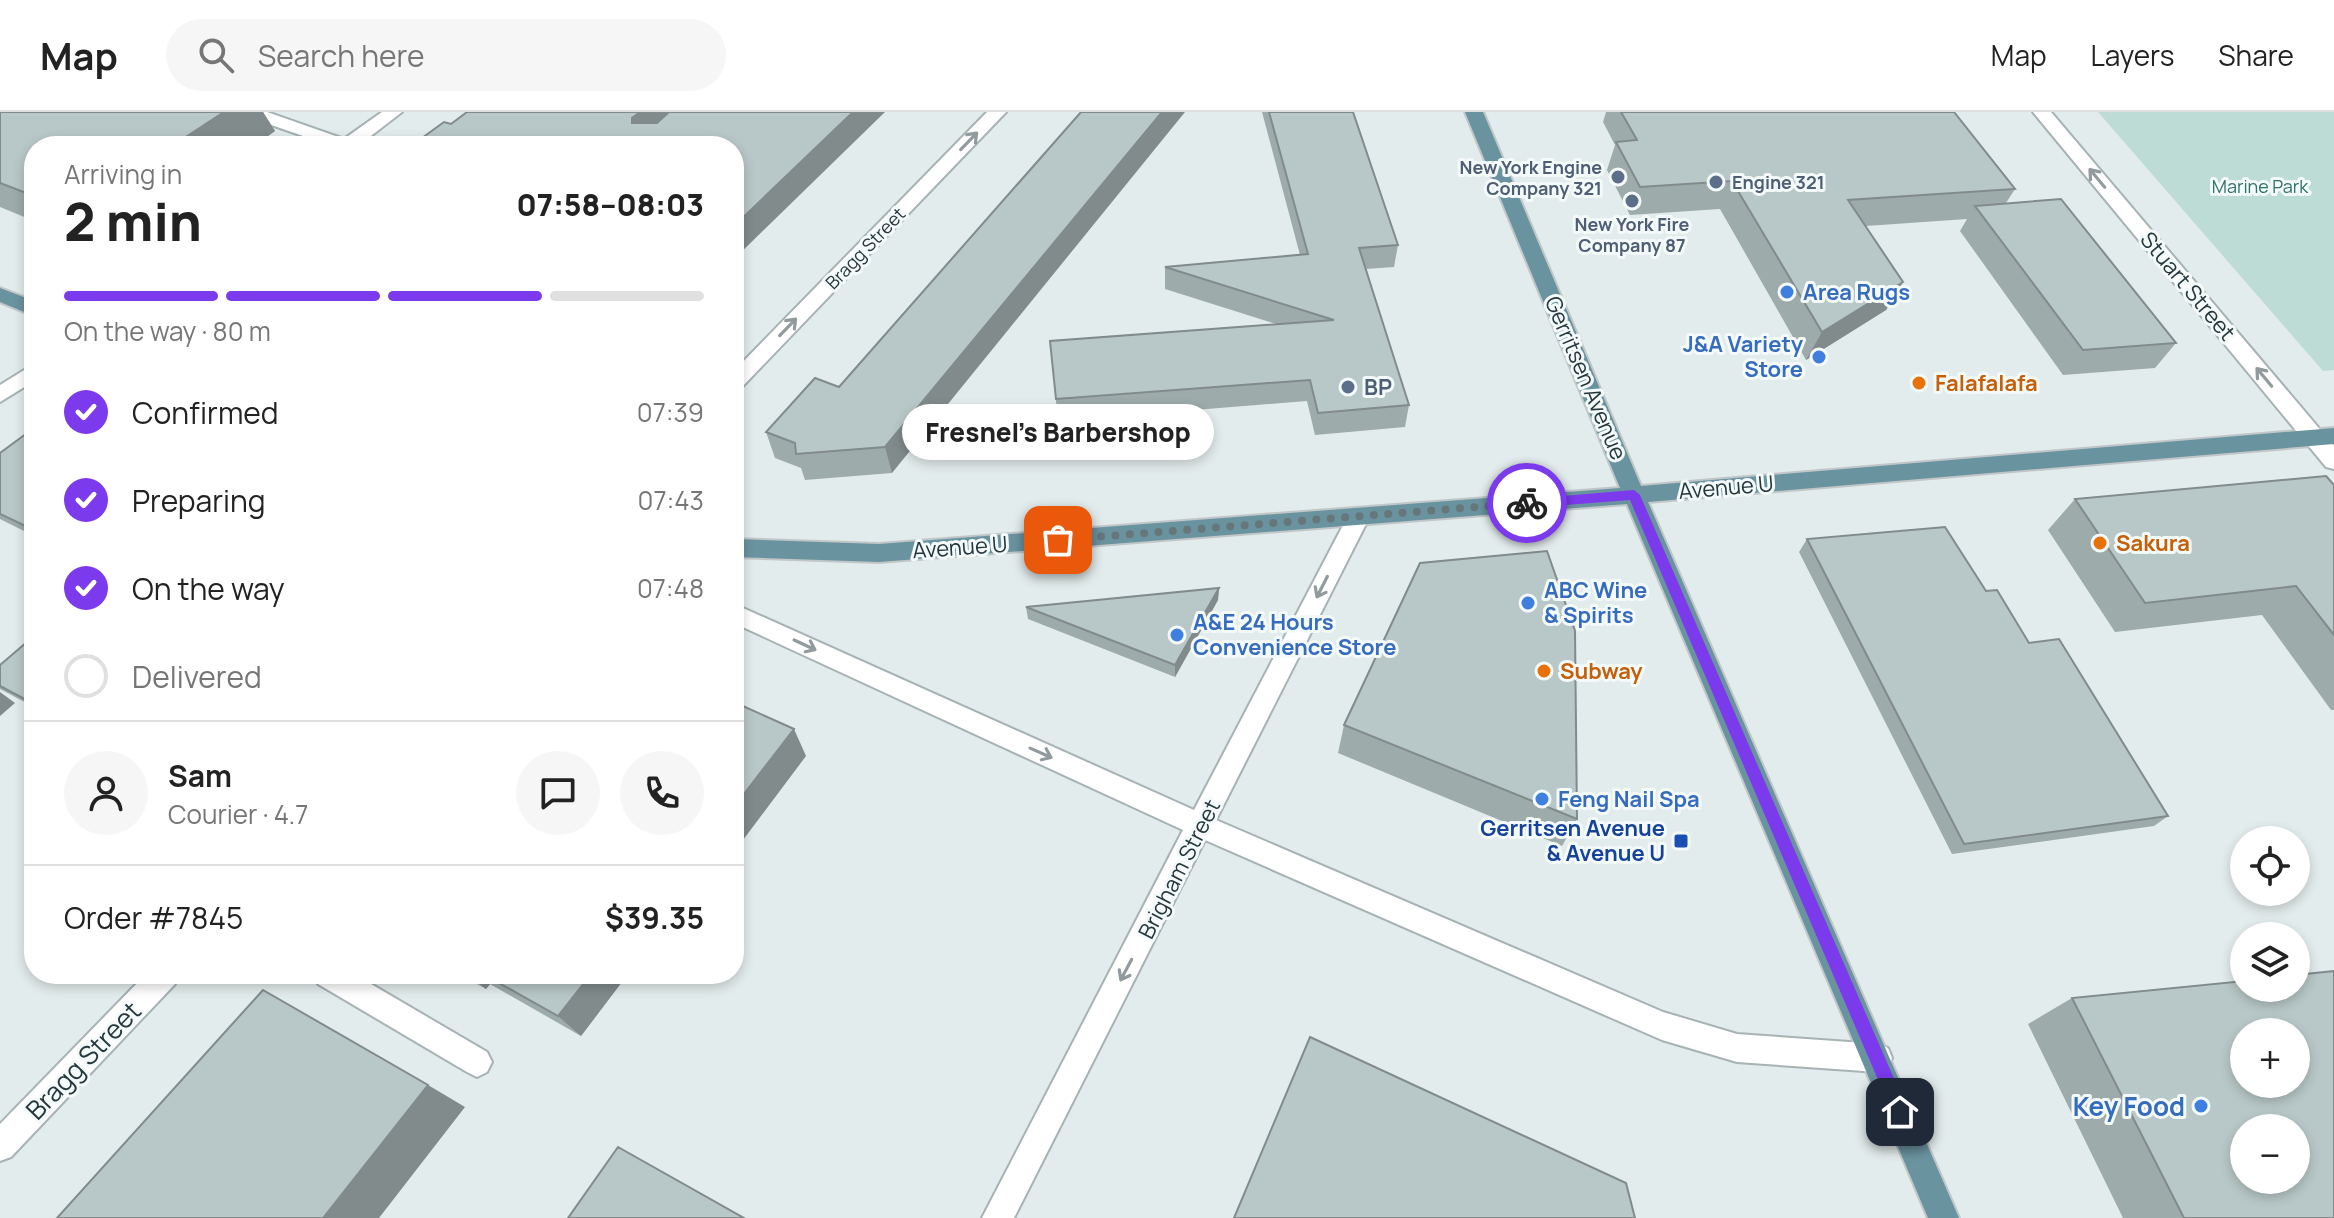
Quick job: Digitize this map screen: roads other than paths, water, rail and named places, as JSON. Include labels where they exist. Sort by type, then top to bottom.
[{"type":"main road","name":"Gerritsen Avenue","points":[[1474,112],[1634,495],[1944,1218]]},
{"type":"main road","points":[[0,294],[24,305]]},
{"type":"main road","name":"Avenue U","points":[[744,548],[879,553],[1358,518],[2324,436]]},
{"type":"street","points":[[251,112],[319,136]]},
{"type":"street","points":[[361,136],[393,112]]},
{"type":"street","name":"Bragg Street","points":[[744,373],[997,112]]},
{"type":"street","name":"Stuart Street","points":[[2042,112],[2324,436],[2334,461]]},
{"type":"street","points":[[0,395],[24,378]]},
{"type":"street","name":"Brigham Street","points":[[997,1218],[1358,518]]},
{"type":"street","points":[[744,618],[1201,826],[1662,1026],[1737,1048],[1878,1058]]},
{"type":"street","name":"Bragg Street","points":[[0,1146],[155,984]]},
{"type":"street","points":[[345,984],[477,1062]]},
{"type":"place","name":"New York Engine Company 321","points":[[1618,177]]},
{"type":"place","name":"Engine 321","points":[[1716,182]]},
{"type":"place","name":"New York Fire Company 87","points":[[1632,201]]},
{"type":"place","name":"Area Rugs","points":[[1787,292]]},
{"type":"place","name":"J&A Variety Store","points":[[1819,357]]},
{"type":"place","name":"Falafalafa","points":[[1919,383]]},
{"type":"place","name":"BP","points":[[1348,387]]},
{"type":"place","name":"Fresnel's Barbershop","points":[[1058,540]]},
{"type":"place","name":"Sakura","points":[[2100,543]]},
{"type":"place","name":"ABC Wine & Spirits","points":[[1528,603]]},
{"type":"place","name":"A&E 24 Hours Convenience Store","points":[[1177,635]]},
{"type":"place","name":"Subway","points":[[1544,671]]},
{"type":"place","name":"Feng Nail Spa","points":[[1542,799]]},
{"type":"place","name":"Gerritsen Avenue & Avenue U","points":[[1681,841]]},
{"type":"place","name":"Key Food","points":[[2201,1106]]},
{"type":"park label","name":"Marine Park","points":[[2260,186]]}]
